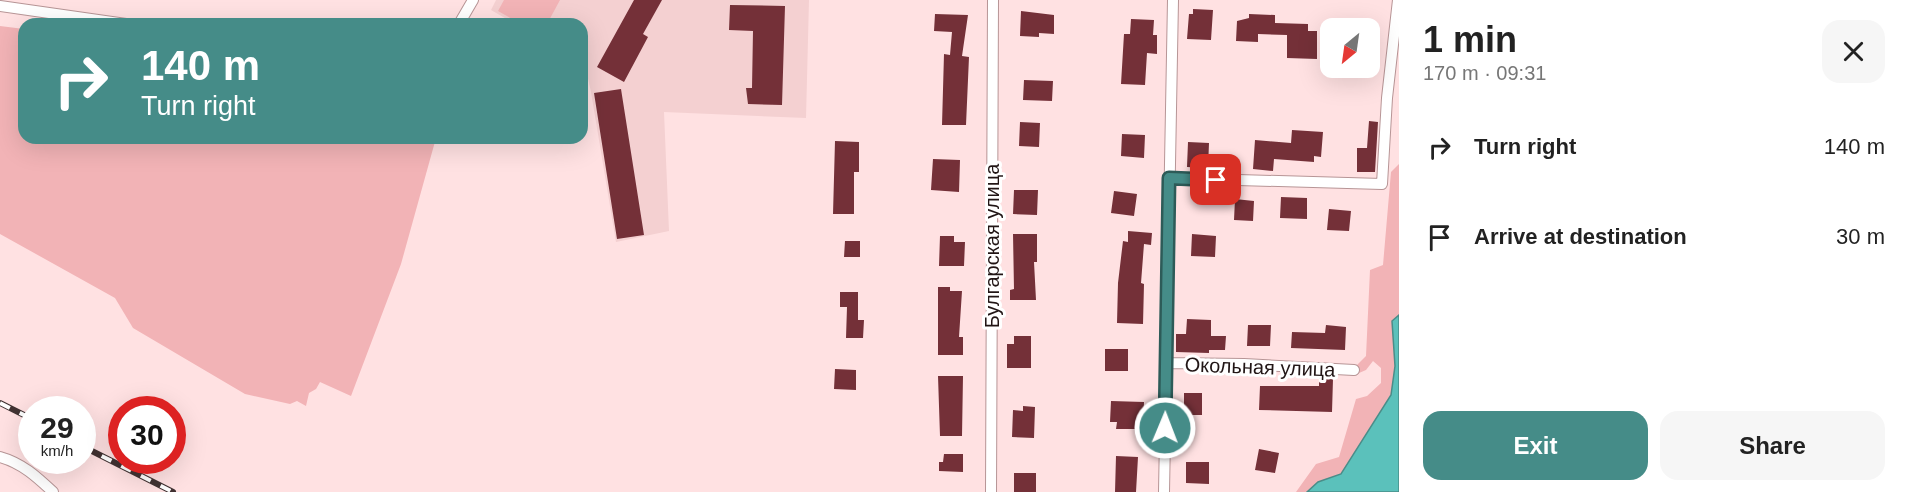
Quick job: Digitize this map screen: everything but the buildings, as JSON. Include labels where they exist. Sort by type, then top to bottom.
[{"type":"street","points":[[462,18],[473,0]]},
{"type":"street","name":"Булгарская улица","points":[[991,492],[993,0]]},
{"type":"street","points":[[1164,492],[1173,0]]},
{"type":"street","points":[[1169,178],[1382,184],[1387,98],[1398,0]]},
{"type":"street","points":[[0,6],[84,18]]},
{"type":"street","name":"Окольная улица","points":[[1166,363],[1244,364],[1354,370]]},
{"type":"street","points":[[0,457],[13,461],[32,472],[53,492]]},
{"type":"shaded area","points":[[496,0],[809,0],[806,118],[664,112],[669,231],[616,242],[588,78],[588,18],[505,18],[491,10]]},
{"type":"shaded area","points":[[504,0],[560,0],[550,18],[510,18],[498,11]]},
{"type":"shaded area","points":[[0,26],[18,28],[18,144],[434,144],[401,264],[351,396],[320,382],[316,389],[309,393],[306,406],[297,401],[290,404],[245,394],[133,328],[115,298],[0,234]]},
{"type":"shaded area","points":[[1399,164],[1399,492],[1296,492],[1316,464],[1339,457],[1356,399],[1367,396],[1381,383],[1381,368],[1373,361],[1366,370],[1352,376],[1350,372],[1366,356],[1370,270],[1383,265],[1391,172]]},
{"type":"water","points":[[1399,315],[1399,492],[1307,492],[1318,482],[1341,474],[1391,395],[1395,366],[1392,321]]},
{"type":"railway","points":[[0,403],[18,412]]},
{"type":"railway","points":[[96,453],[173,492]]},
{"type":"route","points":[[1165,428],[1169,178],[1216,180]]}]
